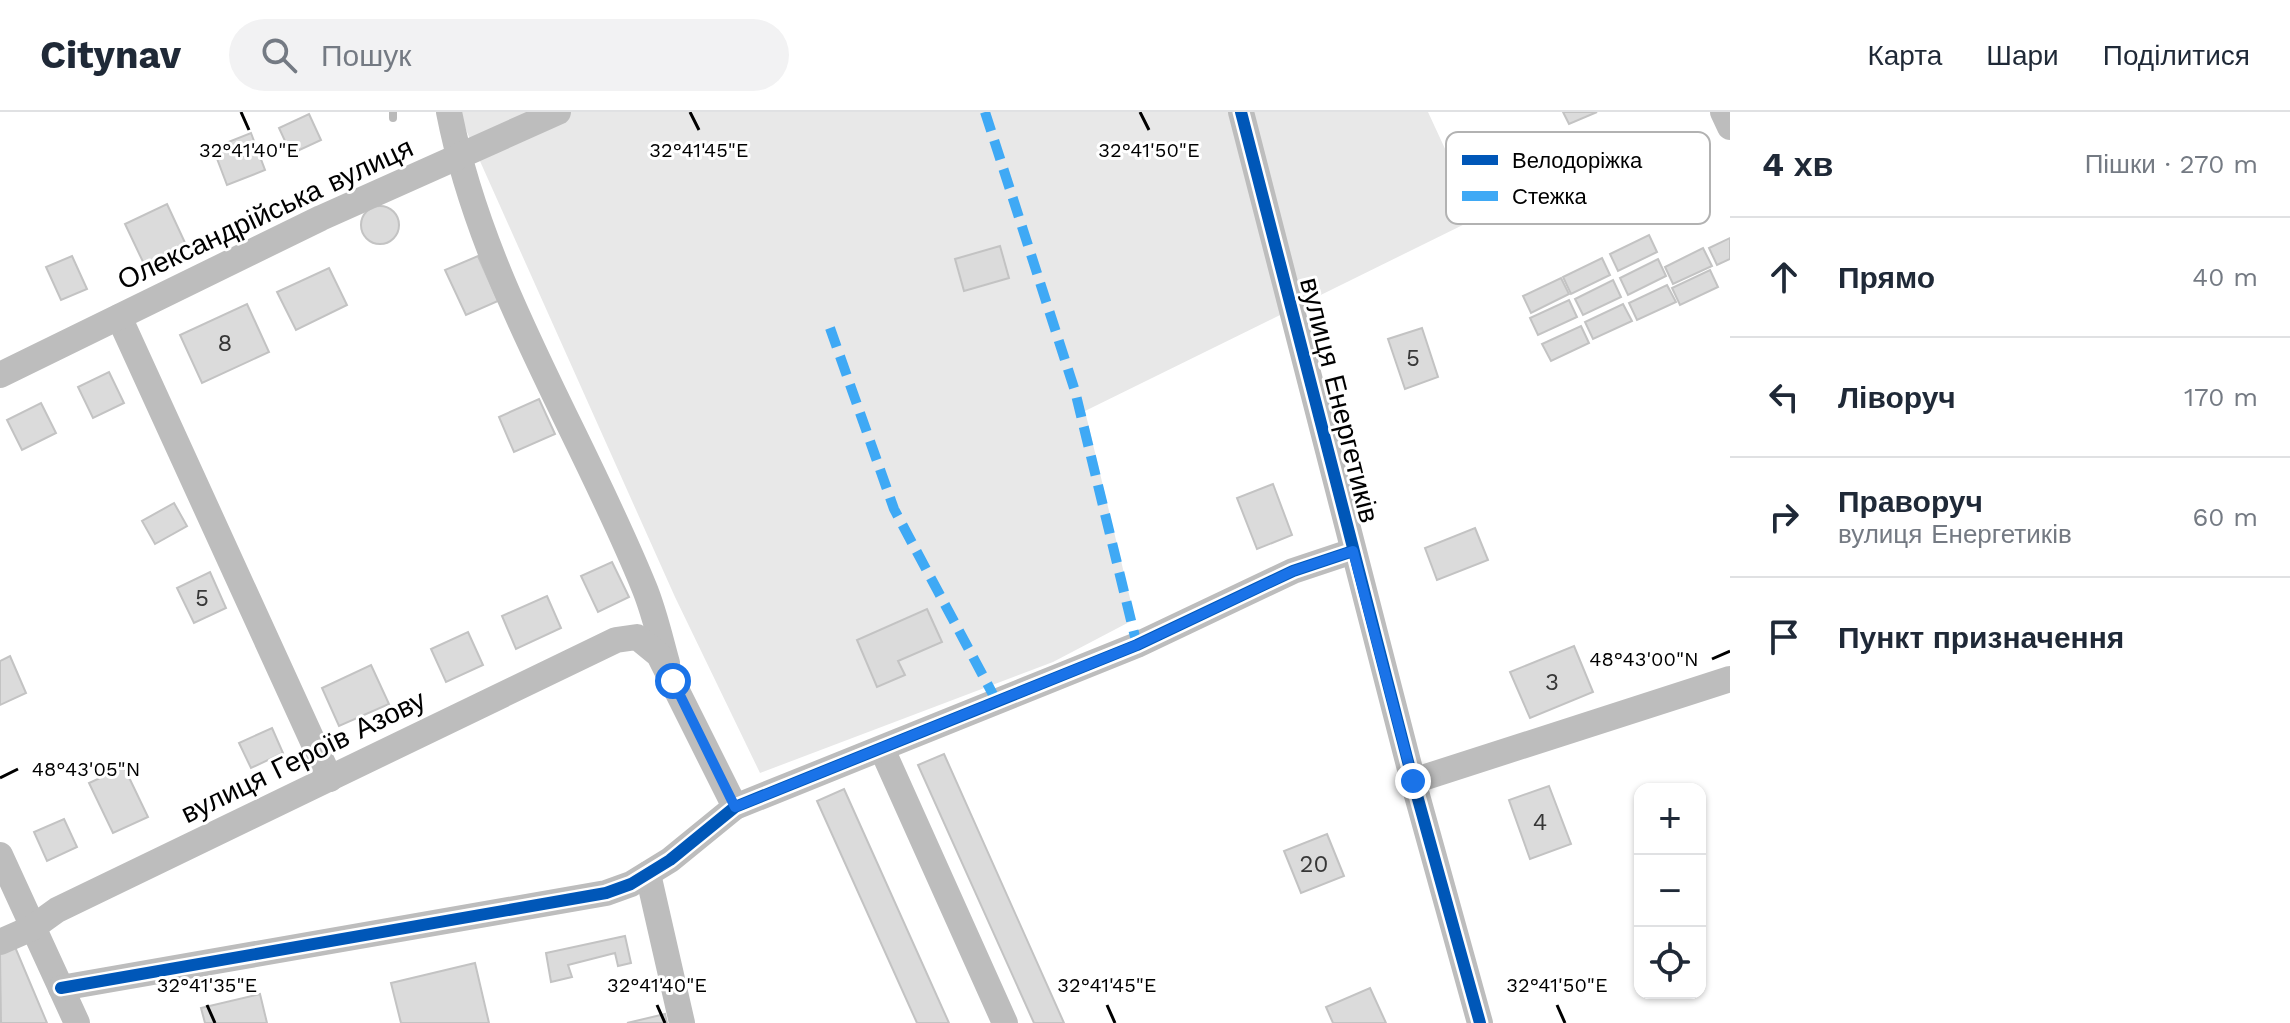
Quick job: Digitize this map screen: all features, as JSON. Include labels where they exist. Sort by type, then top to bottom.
[{"type":"street","points":[[449,112],[458,159],[502,280],[645,589],[673,681],[735,807]]},
{"type":"street","name":"Олександрійська вулиця","points":[[0,375],[321,218],[558,112]]},
{"type":"street","name":"вулиця Енергетиків","points":[[1241,112],[1413,781],[1480,1023]]},
{"type":"street","points":[[1723,112],[1730,127]]},
{"type":"street","points":[[119,317],[330,779]]},
{"type":"street","points":[[61,988],[606,893],[670,860],[735,807],[1137,645],[1293,571],[1353,551]]},
{"type":"street","name":"вулиця Героїв Азову","points":[[0,942],[32,928],[57,910],[616,640],[637,637],[653,647],[673,681]]},
{"type":"street","points":[[1413,781],[1730,679]]},
{"type":"street","points":[[882,749],[1005,1023]]},
{"type":"street","points":[[0,855],[77,1023]]},
{"type":"street","points":[[648,874],[682,1023]]},
{"type":"shaded area","points":[[458,112],[1428,112],[1446,151],[1446,224],[1465,224],[1085,411],[1135,619],[1053,662],[760,773],[675,597]]},
{"type":"building","points":[[1563,112],[1597,112],[1569,124]]},
{"type":"building","points":[[309,114],[321,140],[291,154],[279,128]]},
{"type":"building","points":[[251,133],[265,170],[227,185],[213,148]]},
{"type":"building","points":[[167,204],[187,247],[145,266],[125,224]]},
{"type":"building","points":[[380,206],[394,211],[399,225],[394,239],[380,244],[366,239],[361,225],[366,211]]},
{"type":"building","points":[[1649,235],[1657,252],[1618,271],[1610,254]]},
{"type":"building","points":[[1730,238],[1730,259],[1717,265],[1709,248]]},
{"type":"building","points":[[1000,246],[1009,278],[964,291],[955,259]]},
{"type":"building","points":[[1703,248],[1712,266],[1673,284],[1665,267]]},
{"type":"building","points":[[72,256],[87,289],[61,300],[46,267]]},
{"type":"building","points":[[478,256],[498,301],[466,315],[445,270]]},
{"type":"building","points":[[1602,258],[1610,275],[1571,294],[1563,277]]},
{"type":"building","points":[[1658,259],[1666,276],[1628,295],[1620,278]]},
{"type":"building","points":[[329,268],[347,305],[296,330],[277,292]]},
{"type":"building","points":[[1710,270],[1718,287],[1680,305],[1672,288]]},
{"type":"building","points":[[1561,278],[1569,294],[1531,313],[1523,296]]},
{"type":"building","points":[[1613,280],[1621,297],[1583,315],[1575,299]]},
{"type":"building","points":[[1667,285],[1676,302],[1637,320],[1629,303]]},
{"type":"building","points":[[1569,300],[1577,317],[1538,335],[1530,318]]},
{"type":"building","points":[[247,304],[269,352],[202,383],[180,335]]},
{"type":"building","points":[[1623,304],[1632,321],[1593,339],[1585,322]]},
{"type":"building","points":[[1581,326],[1589,343],[1551,361],[1542,344]]},
{"type":"building","points":[[1422,328],[1438,377],[1405,389],[1388,339]]},
{"type":"building","points":[[109,372],[124,403],[93,418],[78,387]]},
{"type":"building","points":[[539,399],[555,434],[514,452],[499,417]]},
{"type":"building","points":[[41,403],[56,433],[22,450],[7,420]]},
{"type":"building","points":[[1273,484],[1292,535],[1257,549],[1237,498]]},
{"type":"building","points":[[174,503],[187,526],[155,544],[142,521]]},
{"type":"building","points":[[1475,528],[1488,560],[1437,580],[1425,548]]},
{"type":"building","points":[[612,562],[629,597],[598,612],[581,576]]},
{"type":"building","points":[[210,572],[226,608],[194,623],[177,588]]},
{"type":"building","points":[[547,596],[561,628],[516,649],[502,616]]},
{"type":"building","points":[[927,609],[942,642],[898,661],[905,675],[877,687],[857,640]]},
{"type":"building","points":[[468,632],[483,665],[446,682],[431,649]]},
{"type":"building","points":[[1574,646],[1593,692],[1530,718],[1510,672]]},
{"type":"building","points":[[10,656],[26,693],[0,705],[0,661]]},
{"type":"building","points":[[371,665],[389,704],[339,726],[322,688]]},
{"type":"building","points":[[272,728],[283,753],[251,768],[239,743]]},
{"type":"building","points":[[944,754],[1064,1023],[1034,1023],[918,765]]},
{"type":"building","points":[[124,767],[148,817],[113,833],[89,783]]},
{"type":"building","points":[[1549,786],[1571,844],[1530,859],[1509,800]]},
{"type":"building","points":[[844,789],[949,1023],[917,1023],[817,801]]},
{"type":"building","points":[[64,819],[77,847],[47,861],[34,832]]},
{"type":"building","points":[[1327,834],[1344,876],[1301,893],[1284,851]]},
{"type":"building","points":[[625,936],[631,963],[618,966],[615,953],[568,965],[572,977],[551,982],[546,953]]},
{"type":"building","points":[[15,947],[47,1023],[1,1023],[0,954]]},
{"type":"building","points":[[475,963],[489,1023],[401,1023],[391,983]]},
{"type":"building","points":[[1370,988],[1386,1023],[1333,1023],[1326,1007]]},
{"type":"building","points":[[260,994],[267,1023],[205,1023],[201,1008]]},
{"type":"building","points":[[665,1014],[667,1023],[627,1023]]},
{"type":"waterway","points":[[393,112],[393,118]]},
{"type":"marked path","points":[[985,112],[1075,391],[1137,645]]},
{"type":"marked path","points":[[830,328],[894,509],[997,702]]},
{"type":"cycle path","points":[[1241,112],[1413,781],[1480,1023]]},
{"type":"cycle path","points":[[61,988],[606,893],[631,884],[670,860],[735,807],[1137,645],[1293,571],[1353,551]]},
{"type":"route","points":[[673,681],[735,807],[1137,645],[1293,571],[1353,551],[1413,781]]}]
